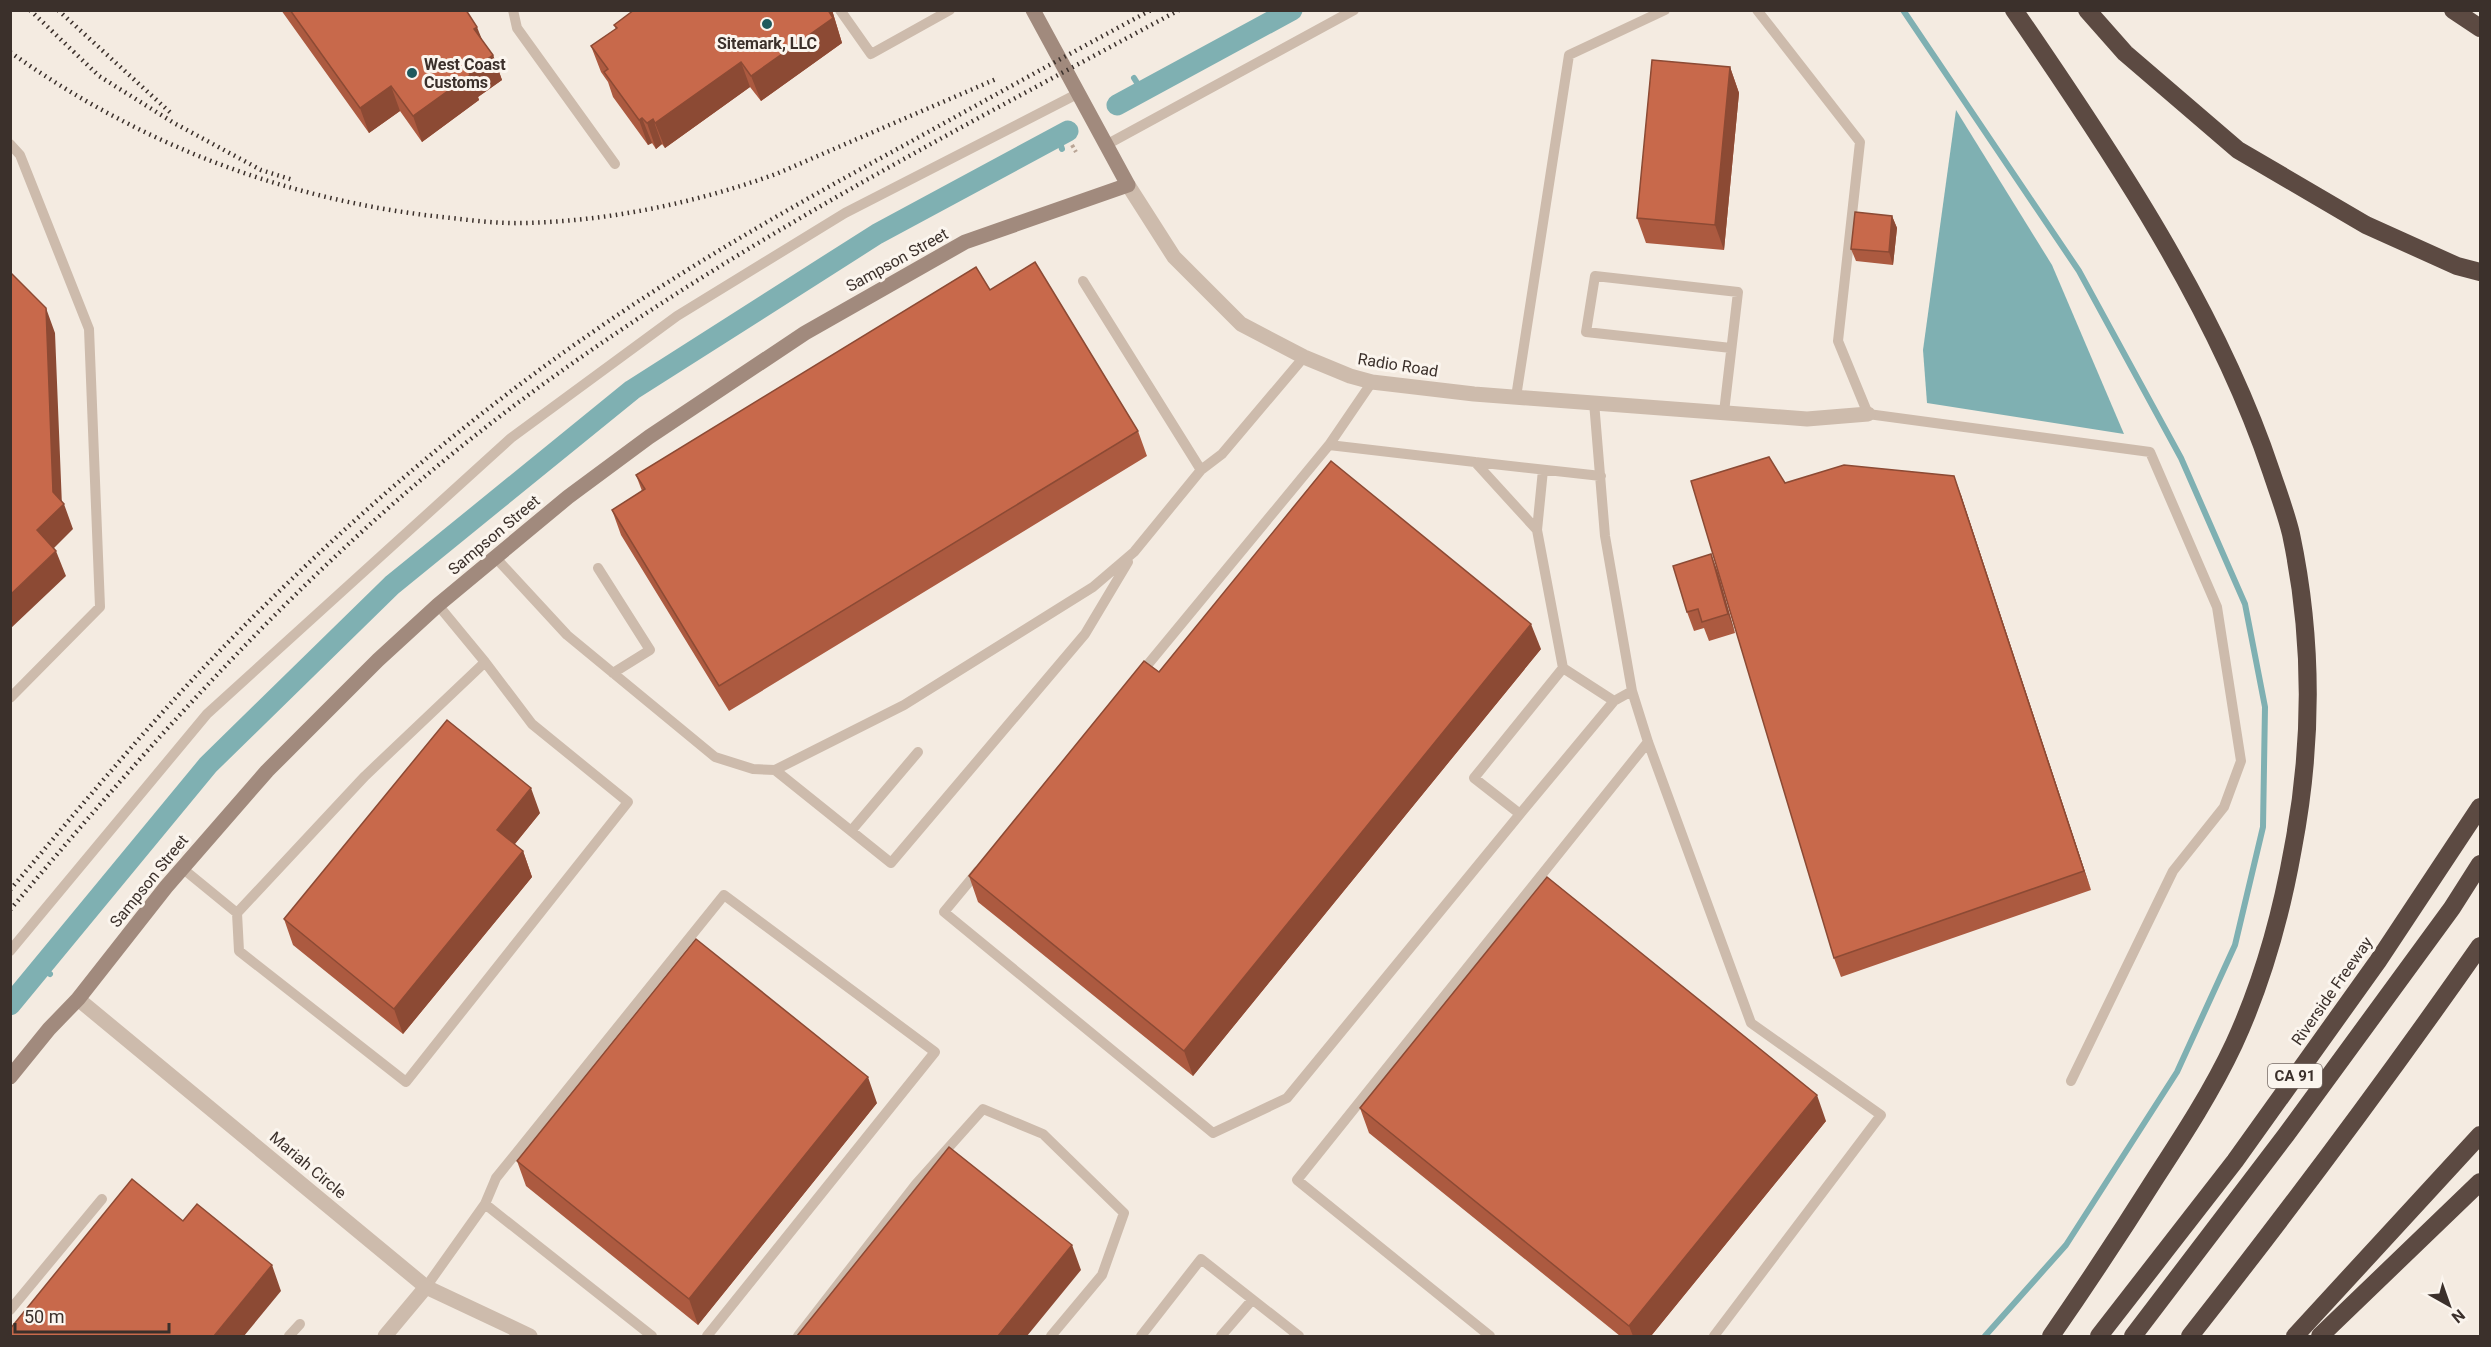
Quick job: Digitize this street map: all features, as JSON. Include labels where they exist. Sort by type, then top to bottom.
[{"type":"highway","points":[[2014,10],[2075,99],[2158,234],[2214,334],[2254,419],[2290,530],[2304,607],[2309,688],[2307,757],[2297,827],[2284,899],[2263,973],[2233,1046],[2195,1117],[2051,1336]]},
{"type":"highway","points":[[2087,10],[2125,53],[2238,150],[2366,225],[2457,266],[2481,272]]},
{"type":"highway","points":[[2453,10],[2481,28]]},
{"type":"highway","name":"Riverside Freeway","points":[[2099,1336],[2235,1161],[2378,960],[2481,807]]},
{"type":"highway","points":[[2133,1336],[2286,1135],[2452,908],[2481,864]]},
{"type":"highway","points":[[2190,1336],[2274,1230],[2384,1083],[2481,946]]},
{"type":"highway","points":[[2295,1336],[2481,1135]]},
{"type":"highway","points":[[2320,1336],[2481,1182]]},
{"type":"street","name":"Radio Road","points":[[1033,10],[1128,185],[1174,257],[1241,324],[1304,357],[1371,382],[1516,397],[1807,418],[1868,414]]},
{"type":"street","name":"Sampson Street","points":[[10,1077],[49,1029],[78,999],[183,868],[267,771],[378,660],[438,605],[568,497],[649,437],[805,333],[965,242],[1128,185]]},
{"type":"street","name":"Mariah Circle","points":[[78,999],[426,1287],[530,1336]]},
{"type":"street","points":[[386,1336],[426,1287]]},
{"type":"lane","points":[[513,10],[517,28],[615,164]]},
{"type":"lane","points":[[840,10],[871,54],[950,10]]},
{"type":"lane","points":[[1103,139],[1354,10]]},
{"type":"lane","points":[[1516,397],[1569,55],[1665,10]]},
{"type":"lane","points":[[1757,10],[1860,142],[1838,341],[1868,414],[2150,452],[2217,607],[2241,760],[2224,807],[2173,871],[2071,1081]]},
{"type":"lane","points":[[10,951],[207,714],[511,438],[676,316],[845,213],[1081,97]]},
{"type":"lane","points":[[10,144],[20,155],[88,329],[100,607],[10,698]]},
{"type":"lane","points":[[1724,412],[1738,292],[1595,276],[1586,332],[1731,348]]},
{"type":"lane","points":[[1083,281],[1201,470]]},
{"type":"lane","points":[[775,770],[891,863],[1085,634],[1134,552],[1201,470],[1222,454],[1304,357]]},
{"type":"lane","points":[[1134,682],[1329,445],[1371,382]]},
{"type":"lane","points":[[1594,402],[1605,536],[1632,691],[1648,742],[1751,1023],[1881,1115],[1714,1336]]},
{"type":"lane","points":[[1329,445],[1601,476]]},
{"type":"lane","points":[[1475,462],[1537,530]]},
{"type":"lane","points":[[1543,470],[1537,530],[1563,668],[1614,701]]},
{"type":"lane","points":[[495,557],[567,635],[715,757],[753,769],[775,770],[904,705],[1093,587],[1134,552]]},
{"type":"lane","points":[[598,568],[650,650],[613,673]]},
{"type":"lane","points":[[438,605],[485,662],[532,724],[628,802],[406,1082],[238,951],[237,913],[365,776],[485,662]]},
{"type":"lane","points":[[1520,814],[1474,778],[1563,668]]},
{"type":"lane","points":[[982,866],[944,912],[1213,1134],[1287,1098],[1614,701],[1632,691]]},
{"type":"lane","points":[[1490,1336],[1297,1180],[1648,742]]},
{"type":"lane","points":[[851,831],[918,752]]},
{"type":"lane","points":[[183,868],[237,913]]},
{"type":"lane","points":[[426,1287],[485,1204],[496,1178],[724,895],[935,1052],[707,1336]]},
{"type":"lane","points":[[798,1336],[916,1184],[983,1109],[1042,1134],[1124,1213],[1102,1275],[1051,1336]]},
{"type":"lane","points":[[10,1310],[102,1199]]},
{"type":"lane","points":[[485,1204],[652,1336]]},
{"type":"lane","points":[[1141,1336],[1201,1259],[1299,1336]]},
{"type":"lane","points":[[1221,1336],[1252,1299]]},
{"type":"lane","points":[[289,1336],[300,1324]]},
{"type":"path","points":[[1072,145],[1076,152]]},
{"type":"water","points":[[1956,110],[2052,265],[2124,434],[1927,403],[1923,350]]},
{"type":"building","name":"West Coast Customs","points":[[290,10],[466,10],[477,27],[474,29],[493,55],[469,72],[470,75],[413,116],[391,86],[360,108]]},
{"type":"building","points":[[634,10],[828,10],[833,18],[751,76],[741,62],[655,123],[653,119],[647,123],[642,118],[639,120],[604,72],[608,69],[591,46],[617,28],[614,25]]},
{"type":"building","points":[[1652,60],[1730,67],[1715,225],[1637,218]]},
{"type":"building","points":[[1855,212],[1892,216],[1889,252],[1851,249]]},
{"type":"building","points":[[1035,262],[1138,431],[719,686],[612,510],[645,489],[636,475],[976,267],[990,290]]},
{"type":"building","points":[[10,272],[46,308],[53,492],[64,504],[37,530],[56,551],[10,595]]},
{"type":"building","points":[[1769,457],[1785,483],[1844,465],[1954,476],[2084,871],[1834,958],[1691,481]]},
{"type":"building","points":[[1331,461],[1531,624],[1184,1051],[969,876],[1144,661],[1159,672]]},
{"type":"building","points":[[1711,554],[1728,614],[1702,622],[1698,609],[1687,612],[1673,566]]},
{"type":"building","points":[[447,720],[531,788],[497,830],[523,851],[394,1009],[284,919]]},
{"type":"building","points":[[1547,877],[1817,1095],[1629,1326],[1360,1108]]},
{"type":"building","points":[[696,939],[868,1077],[689,1299],[517,1161]]},
{"type":"building","points":[[949,1147],[1072,1245],[998,1336],[797,1336]]},
{"type":"building","points":[[132,1179],[183,1221],[197,1204],[272,1265],[214,1336],[10,1336],[10,1329]]},
{"type":"waterway","points":[[1117,105],[1292,10]]},
{"type":"waterway","points":[[1903,10],[2079,271],[2181,458],[2245,604],[2265,707],[2263,827],[2235,945],[2177,1072],[2066,1245],[1985,1336]]},
{"type":"waterway","points":[[1134,78],[1139,86]]},
{"type":"waterway","points":[[10,1005],[208,765],[392,585],[632,390],[877,234],[1068,131]]},
{"type":"waterway","points":[[1058,137],[1062,149]]},
{"type":"waterway","points":[[443,543],[448,548]]},
{"type":"waterway","points":[[41,968],[50,974]]},
{"type":"railway","points":[[30,10],[99,76],[174,123],[261,170],[293,180]]},
{"type":"railway","points":[[58,10],[173,115]]},
{"type":"railway","points":[[10,890],[145,732],[239,631],[336,537],[491,406],[600,327],[748,233],[1151,10]]},
{"type":"railway","points":[[10,910],[166,730],[275,615],[391,506],[452,454],[536,389],[713,270],[897,163],[1179,10]]},
{"type":"railway","points":[[10,52],[58,84],[159,139],[265,180],[376,207],[433,216],[513,223],[588,219],[652,209],[715,194],[776,174],[996,79]]},
{"type":"place","name":"Sitemark, LLC","points":[[767,24]]},
{"type":"place","name":"West Coast Customs","points":[[412,73]]}]
